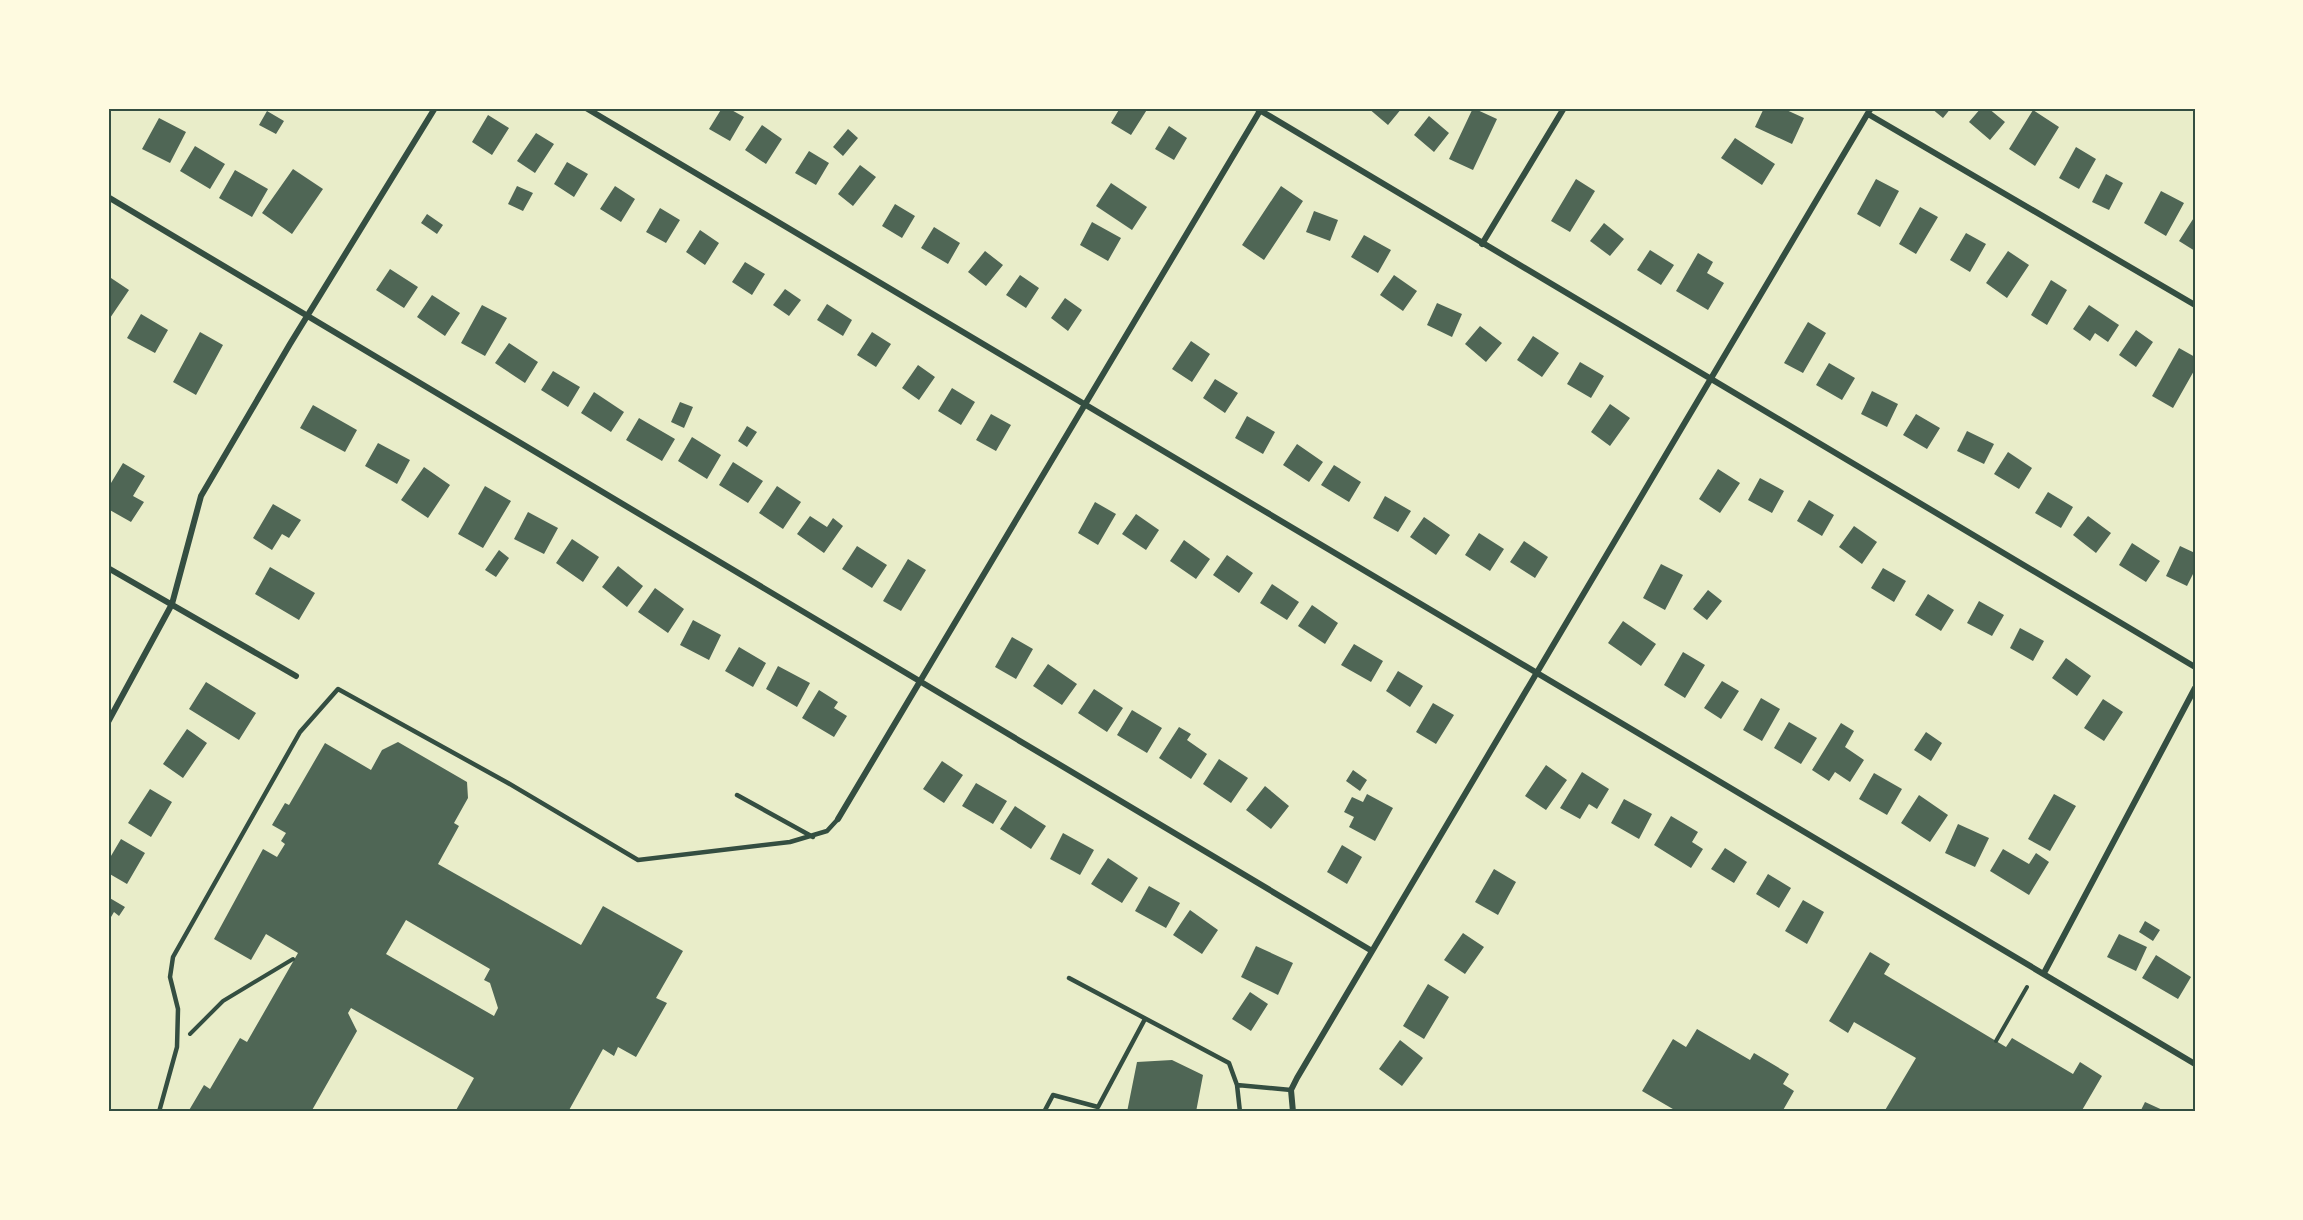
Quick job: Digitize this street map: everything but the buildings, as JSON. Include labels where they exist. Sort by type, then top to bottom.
[{"type":"street","points":[[108,722],[172,604],[201,495],[435,108]]},
{"type":"street","points":[[586,108],[2195,1064]]},
{"type":"street","points":[[1482,244],[1564,108]]},
{"type":"street","points":[[838,819],[1259,109],[1710,380],[2195,667]]},
{"type":"street","points":[[1293,1112],[1291,1090],[1536,672],[1870,111],[2195,305]]},
{"type":"street","points":[[108,197],[1372,951]]},
{"type":"street","points":[[108,568],[296,676]]},
{"type":"street","points":[[2044,973],[2195,688]]},
{"type":"lane","points":[[159,1112],[177,1047],[178,1009],[170,978],[173,957],[300,732],[338,689],[508,783],[638,860],[790,842],[827,831],[838,819]]},
{"type":"lane","points":[[737,795],[813,837]]},
{"type":"lane","points":[[1069,978],[1228,1064],[1237,1085],[1240,1112]]},
{"type":"lane","points":[[1044,1112],[1053,1095],[1098,1107],[1145,1020]]},
{"type":"lane","points":[[1237,1085],[1291,1090]]},
{"type":"path","points":[[177,1047],[223,1001],[293,959]]},
{"type":"path","points":[[1996,1041],[2027,987]]}]
